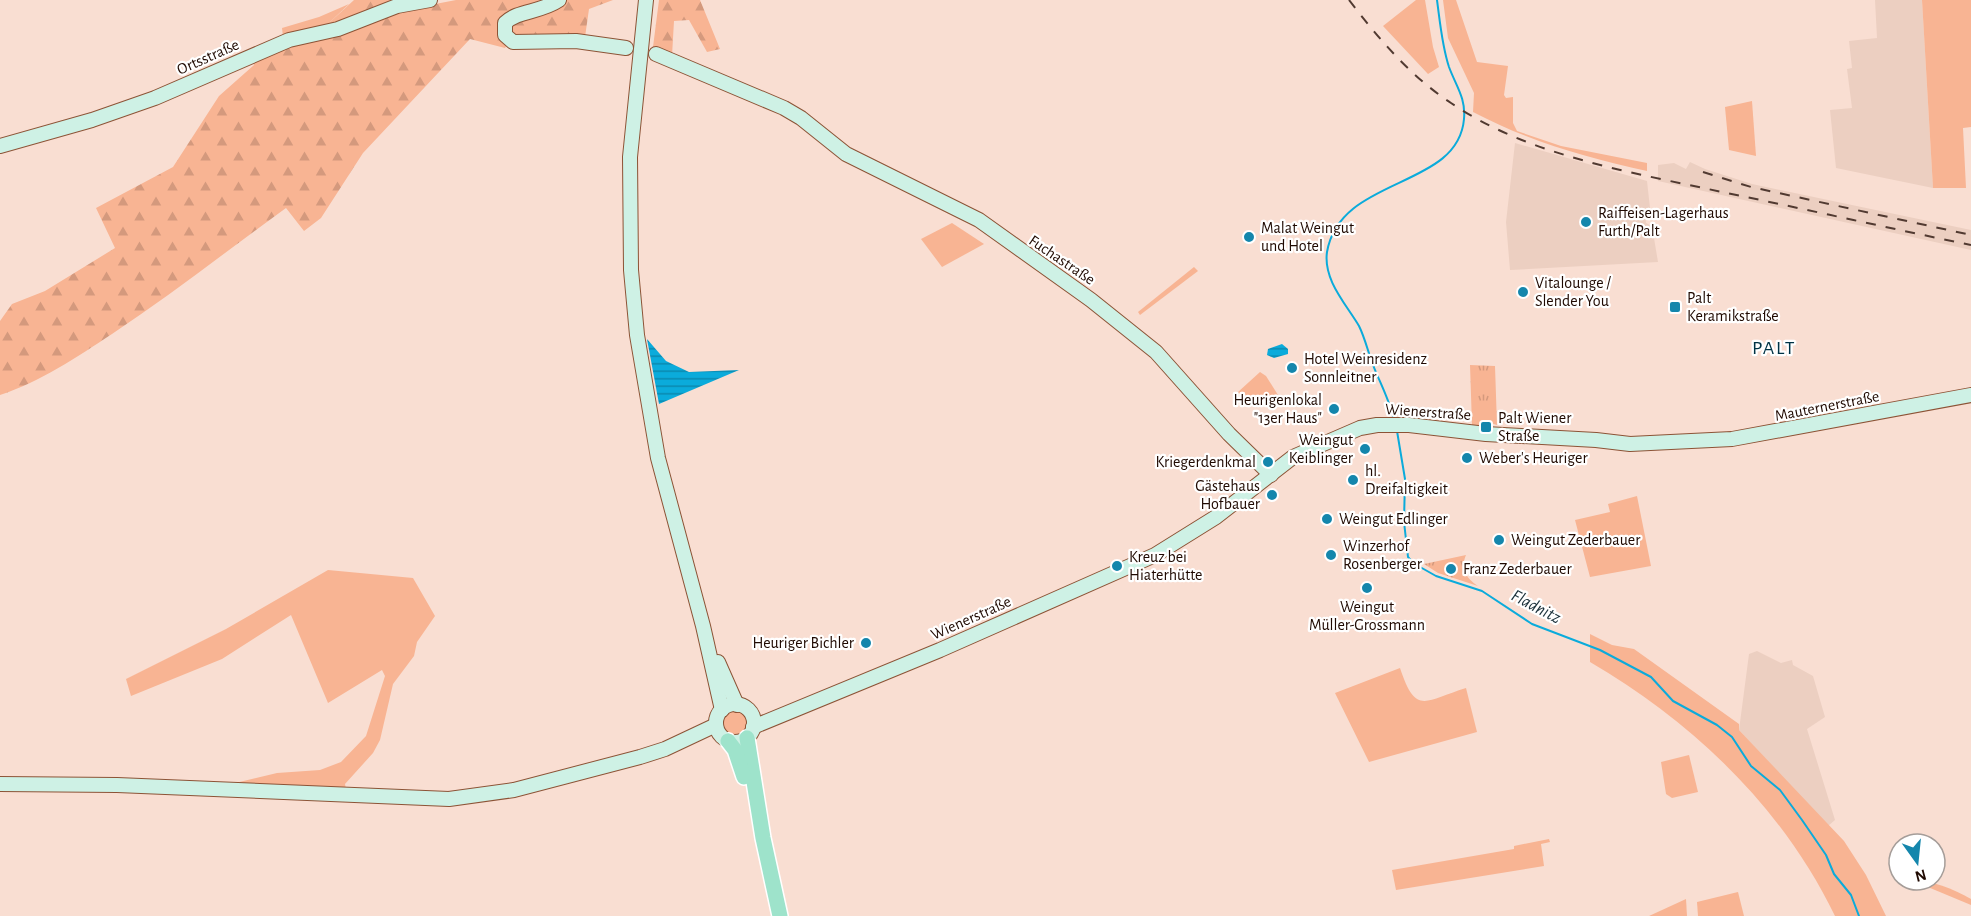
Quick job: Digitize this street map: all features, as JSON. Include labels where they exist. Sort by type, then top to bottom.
[{"type":"main road","points":[[750,726],[763,838]]},
{"type":"main road","points":[[722,734],[741,768],[763,838],[780,916]]},
{"type":"street","name":"Ortsstraße","points":[[0,146],[92,120],[155,98],[289,40],[338,29],[397,6],[430,0]]},
{"type":"street","points":[[559,0],[536,12],[511,17],[505,23],[506,35],[513,42],[576,41],[626,48]]},
{"type":"street","points":[[646,0],[630,157],[630,226],[636,324],[643,378],[658,458],[704,626],[722,710],[722,734]]},
{"type":"street","name":"Fuchastraße","points":[[656,54],[697,70],[801,118],[846,154],[979,220],[1091,300],[1156,352],[1229,435],[1271,475]]},
{"type":"street","name":"Mauternerstraße","points":[[1688,440],[1764,434],[1971,395]]},
{"type":"street","name":"Wienerstraße","points":[[0,784],[117,785],[449,799],[479,797],[578,774],[722,734],[736,742],[750,726],[950,646],[1155,555],[1216,517],[1293,457],[1360,428],[1387,424],[1409,425],[1486,434],[1596,440],[1609,444],[1688,440]]},
{"type":"street","points":[[704,626],[737,705],[750,726]]},
{"type":"street","points":[[722,710],[737,705]]},
{"type":"shaded area","points":[[1875,0],[1922,0],[1933,188],[1836,168],[1830,110],[1852,108],[1847,69],[1852,68],[1849,41],[1877,38]]},
{"type":"shaded area","points":[[1515,143],[1647,181],[1650,208],[1645,212],[1646,223],[1652,226],[1658,262],[1510,270],[1506,222]]},
{"type":"shaded area","points":[[1690,162],[1752,184],[1971,230],[1971,250],[1658,181],[1658,165],[1674,163],[1686,169]]},
{"type":"shaded area","points":[[1757,651],[1781,663],[1792,660],[1793,665],[1813,676],[1825,717],[1807,729],[1835,820],[1828,826],[1739,730],[1749,654]]},
{"type":"green space","points":[[354,0],[396,0],[330,26],[330,22]]},
{"type":"green space","points":[[456,0],[550,0],[500,20],[498,28],[507,45],[505,48],[470,39],[363,153],[321,218],[304,231],[286,208],[99,343],[44,376],[0,395],[0,321],[12,304],[45,291],[115,248],[96,208],[173,167],[219,96],[254,65],[252,60],[399,11]]},
{"type":"green space","points":[[567,0],[613,0],[589,9],[585,37],[515,38],[511,24],[551,12]]},
{"type":"green space","points":[[659,0],[700,0],[720,49],[707,52],[689,20],[674,21],[672,56],[653,47]]},
{"type":"green space","points":[[1416,0],[1425,0],[1439,67],[1428,74],[1383,26]]},
{"type":"green space","points":[[1443,0],[1456,0],[1477,62],[1508,66],[1504,95],[1506,98],[1513,97],[1513,123],[1517,131],[1561,146],[1647,163],[1647,171],[1558,148],[1515,132],[1473,112],[1474,93],[1448,38]]},
{"type":"green space","points":[[1922,0],[1971,0],[1971,127],[1963,128],[1966,188],[1933,188]]},
{"type":"green space","points":[[349,4],[330,22],[330,26],[283,37],[282,28],[319,17]]},
{"type":"green space","points":[[1752,101],[1756,156],[1729,150],[1725,107]]},
{"type":"green space","points":[[952,223],[984,244],[942,267],[921,239]]},
{"type":"green space","points":[[1194,267],[1198,271],[1140,315],[1138,312]]},
{"type":"green space","points":[[1470,365],[1495,366],[1497,425],[1484,421],[1483,425],[1472,425]]},
{"type":"green space","points":[[1260,372],[1266,376],[1278,395],[1262,397],[1251,406],[1238,392]]},
{"type":"green space","points":[[1637,496],[1651,566],[1590,577],[1575,520],[1610,512],[1608,504]]},
{"type":"green space","points":[[1466,555],[1465,573],[1478,586],[1438,573],[1424,564]]},
{"type":"green space","points":[[328,570],[413,578],[435,616],[417,642],[414,656],[393,684],[380,740],[373,753],[345,784],[346,789],[231,784],[277,773],[320,770],[341,762],[366,736],[385,676],[382,670],[328,703],[291,615],[222,659],[131,696],[126,679],[226,629]]},
{"type":"green space","points":[[1590,634],[1612,645],[1634,649],[1739,724],[1739,730],[1844,841],[1866,875],[1886,916],[1835,916],[1814,876],[1789,839],[1732,771],[1665,712],[1590,662]]},
{"type":"green space","points":[[1400,668],[1411,693],[1423,701],[1466,688],[1477,732],[1369,762],[1335,693]]},
{"type":"green space","points":[[735,710],[744,714],[748,723],[744,732],[735,736],[726,732],[722,723],[726,714]]},
{"type":"green space","points":[[1689,755],[1698,792],[1672,798],[1666,794],[1661,762]]},
{"type":"green space","points":[[1549,839],[1550,842],[1541,844],[1544,866],[1396,890],[1392,870],[1514,849],[1514,846]]},
{"type":"green space","points":[[1947,888],[1950,889],[1971,899],[1971,905],[1940,892],[1947,892]]},
{"type":"green space","points":[[1738,892],[1744,916],[1698,916],[1697,902]]},
{"type":"green space","points":[[1686,899],[1687,916],[1649,916]]},
{"type":"water","points":[[647,339],[666,361],[689,372],[739,370],[659,404]]},
{"type":"water","points":[[1282,344],[1288,349],[1288,354],[1274,358],[1267,355],[1268,349]]},
{"type":"waterway","name":"Fladnitz","points":[[1394,420],[1359,326],[1328,272],[1327,252],[1336,227],[1353,209],[1374,195],[1442,159],[1457,142],[1464,112],[1460,92],[1447,59],[1437,0]]},
{"type":"waterway","name":"Fladnitz","points":[[1397,431],[1405,479],[1404,522],[1408,557],[1413,563],[1436,576],[1482,591],[1532,624],[1600,650],[1651,677],[1673,701],[1717,725],[1732,737],[1751,766],[1780,790],[1826,855],[1834,874],[1851,895],[1859,916]]},
{"type":"railway","points":[[1349,0],[1384,43],[1422,81],[1451,103],[1513,136],[1581,160],[1616,169],[1971,245]]},
{"type":"railway","points":[[1703,172],[1751,187],[1971,235]]},
{"type":"place","name":"Raiffeisen-Lagerhaus Furth/Palt","points":[[1586,222]]},
{"type":"place","name":"Malat Weingut und Hotel","points":[[1249,237]]},
{"type":"place","name":"Vitalounge / Slender You","points":[[1523,292]]},
{"type":"place","name":"Palt Keramikstraße","points":[[1675,307]]},
{"type":"place","name":"Hotel Weinresidenz Sonnleitner","points":[[1292,368]]},
{"type":"place","name":"Heurigenlokal \"13er Haus\"","points":[[1334,409]]},
{"type":"place","name":"Palt Wiener Straße","points":[[1486,427]]},
{"type":"place","name":"Weingut Keiblinger","points":[[1365,449]]},
{"type":"place","name":"Weber's Heuriger","points":[[1467,458]]},
{"type":"place","name":"Kriegerdenkmal","points":[[1268,462]]},
{"type":"place","name":"hl. Dreifaltigkeit","points":[[1353,480]]},
{"type":"place","name":"Gästehaus Hofbauer","points":[[1272,495]]},
{"type":"place","name":"Weingut Edlinger","points":[[1327,519]]},
{"type":"place","name":"Weingut Zederbauer","points":[[1499,540]]},
{"type":"place","name":"Winzerhof Rosenberger","points":[[1331,555]]},
{"type":"place","name":"Kreuz bei Hiaterhütte","points":[[1117,566]]},
{"type":"place","name":"Franz Zederbauer","points":[[1451,569]]},
{"type":"place","name":"Weingut Müller-Grossmann","points":[[1367,588]]},
{"type":"place","name":"Heuriger Bichler","points":[[866,643]]},
{"type":"district","name":"PALT","points":[[1774,348]]}]
